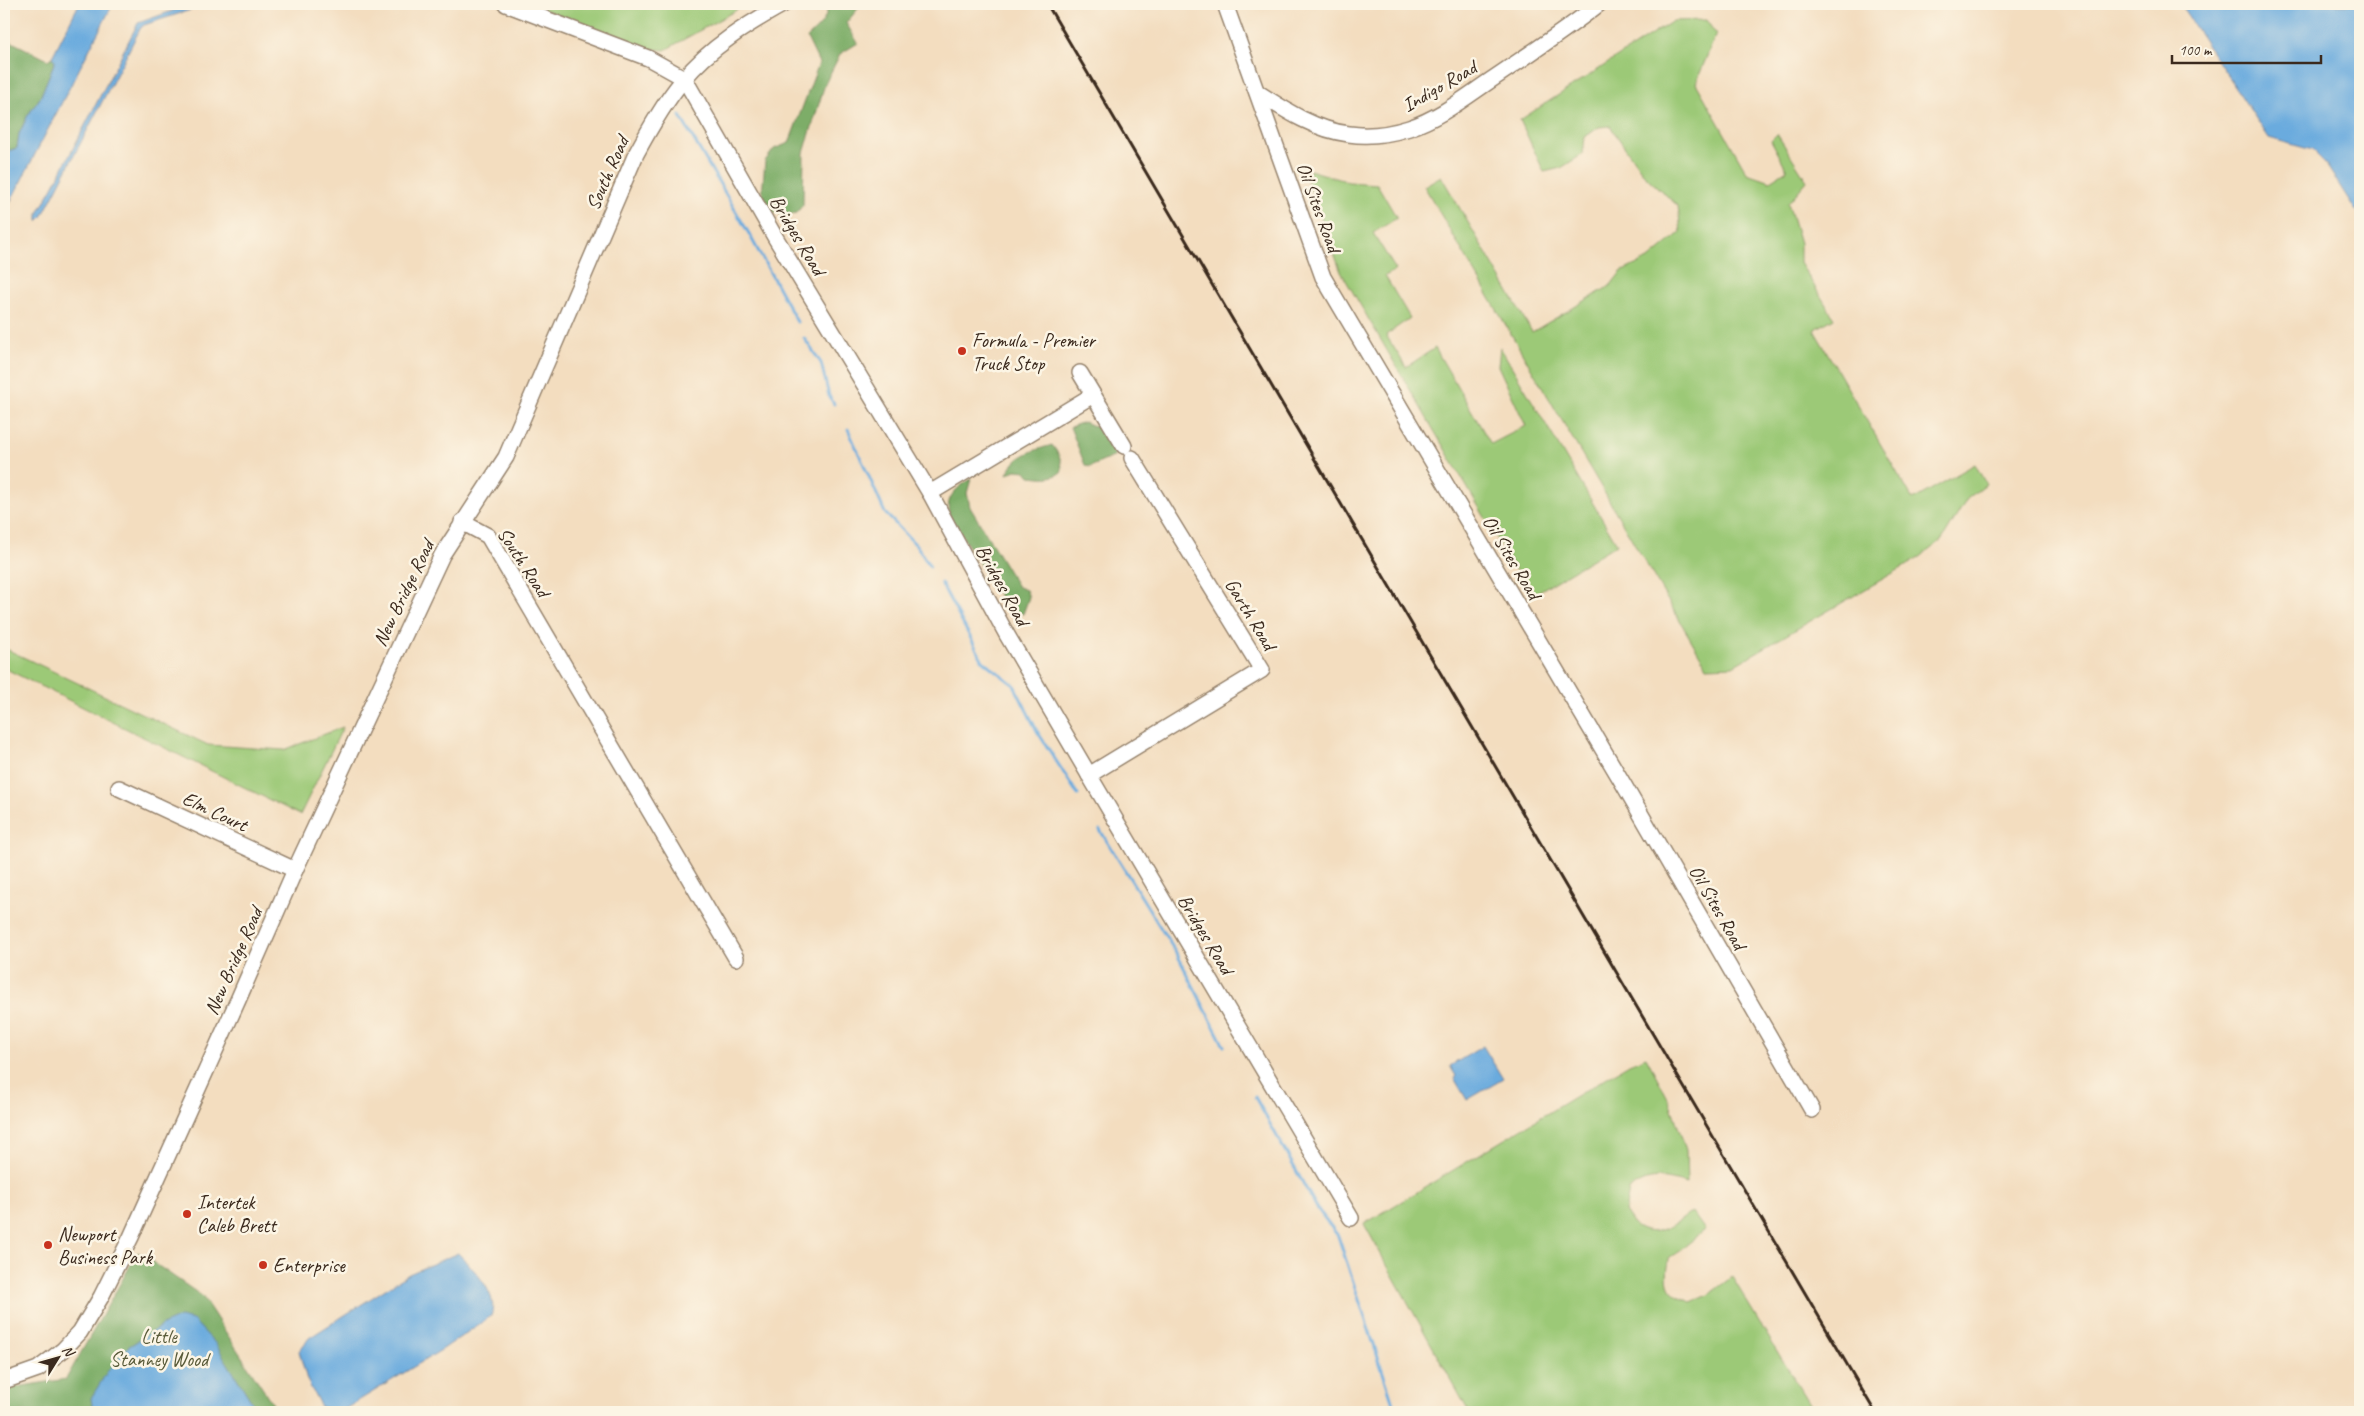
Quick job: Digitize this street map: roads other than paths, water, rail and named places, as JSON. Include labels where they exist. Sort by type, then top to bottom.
[{"type":"street","points":[[506,4],[648,58],[684,78],[719,46],[784,4]]},
{"type":"street","name":"Oil Sites Road","points":[[1225,4],[1323,277],[1626,788],[1812,1110]]},
{"type":"street","name":"Indigo Road","points":[[1257,92],[1284,109],[1328,130],[1367,135],[1410,128],[1445,110],[1576,22],[1599,4]]},
{"type":"street","name":"Bridges Road","points":[[684,78],[775,237],[930,493],[1007,635],[1351,1218]]},
{"type":"street","name":"South Road","points":[[684,78],[657,115],[636,154],[506,457],[462,522],[488,536],[736,958]]},
{"type":"street","name":"Garth Road","points":[[1080,373],[1262,670],[1089,775]]},
{"type":"street","points":[[930,493],[1093,395]]},
{"type":"street","name":"New Bridge Road","points":[[4,1381],[38,1368],[63,1350],[80,1332],[100,1297],[134,1229],[235,1009],[295,870],[442,555],[462,522]]},
{"type":"street","name":"Elm Court","points":[[119,788],[295,870]]},
{"type":"water","points":[[79,4],[113,4],[4,214],[4,162],[8,151],[17,148],[19,134],[28,115],[40,98],[55,61],[52,57]]},
{"type":"water","points":[[192,4],[209,4],[144,25],[140,29],[42,217],[38,221],[38,213],[138,23]]},
{"type":"water","points":[[2180,4],[2360,4],[2360,217],[2325,163],[2312,150],[2269,138]]},
{"type":"water","points":[[1483,1046],[1503,1079],[1467,1100],[1454,1078],[1456,1076],[1450,1066]]},
{"type":"water","points":[[458,1253],[477,1274],[488,1290],[492,1299],[493,1308],[491,1316],[443,1349],[340,1412],[321,1407],[307,1380],[299,1351],[309,1338],[409,1274]]},
{"type":"water","points":[[180,1317],[193,1320],[215,1343],[258,1412],[93,1412],[91,1398],[107,1372],[128,1347],[164,1324]]},
{"type":"waterway","points":[[680,116],[748,232],[797,322]]},
{"type":"waterway","points":[[804,338],[821,363],[829,396],[834,404]]},
{"type":"waterway","points":[[848,429],[885,513],[917,546],[930,567]]},
{"type":"waterway","points":[[941,583],[983,661],[1014,685],[1037,731],[1078,795]]},
{"type":"waterway","points":[[1100,830],[1178,956],[1224,1046]]},
{"type":"waterway","points":[[1255,1097],[1317,1208],[1338,1236],[1396,1412]]},
{"type":"railway","points":[[1047,4],[1875,1412]]},
{"type":"place","name":"Formula - Premier Truck Stop","points":[[962,351]]},
{"type":"place","name":"Intertek Caleb Brett","points":[[187,1214]]},
{"type":"place","name":"Newport Business Park","points":[[48,1245]]},
{"type":"place","name":"Enterprise","points":[[263,1265]]},
{"type":"park label","name":"Little Stanney Wood","points":[[159,1348]]}]
